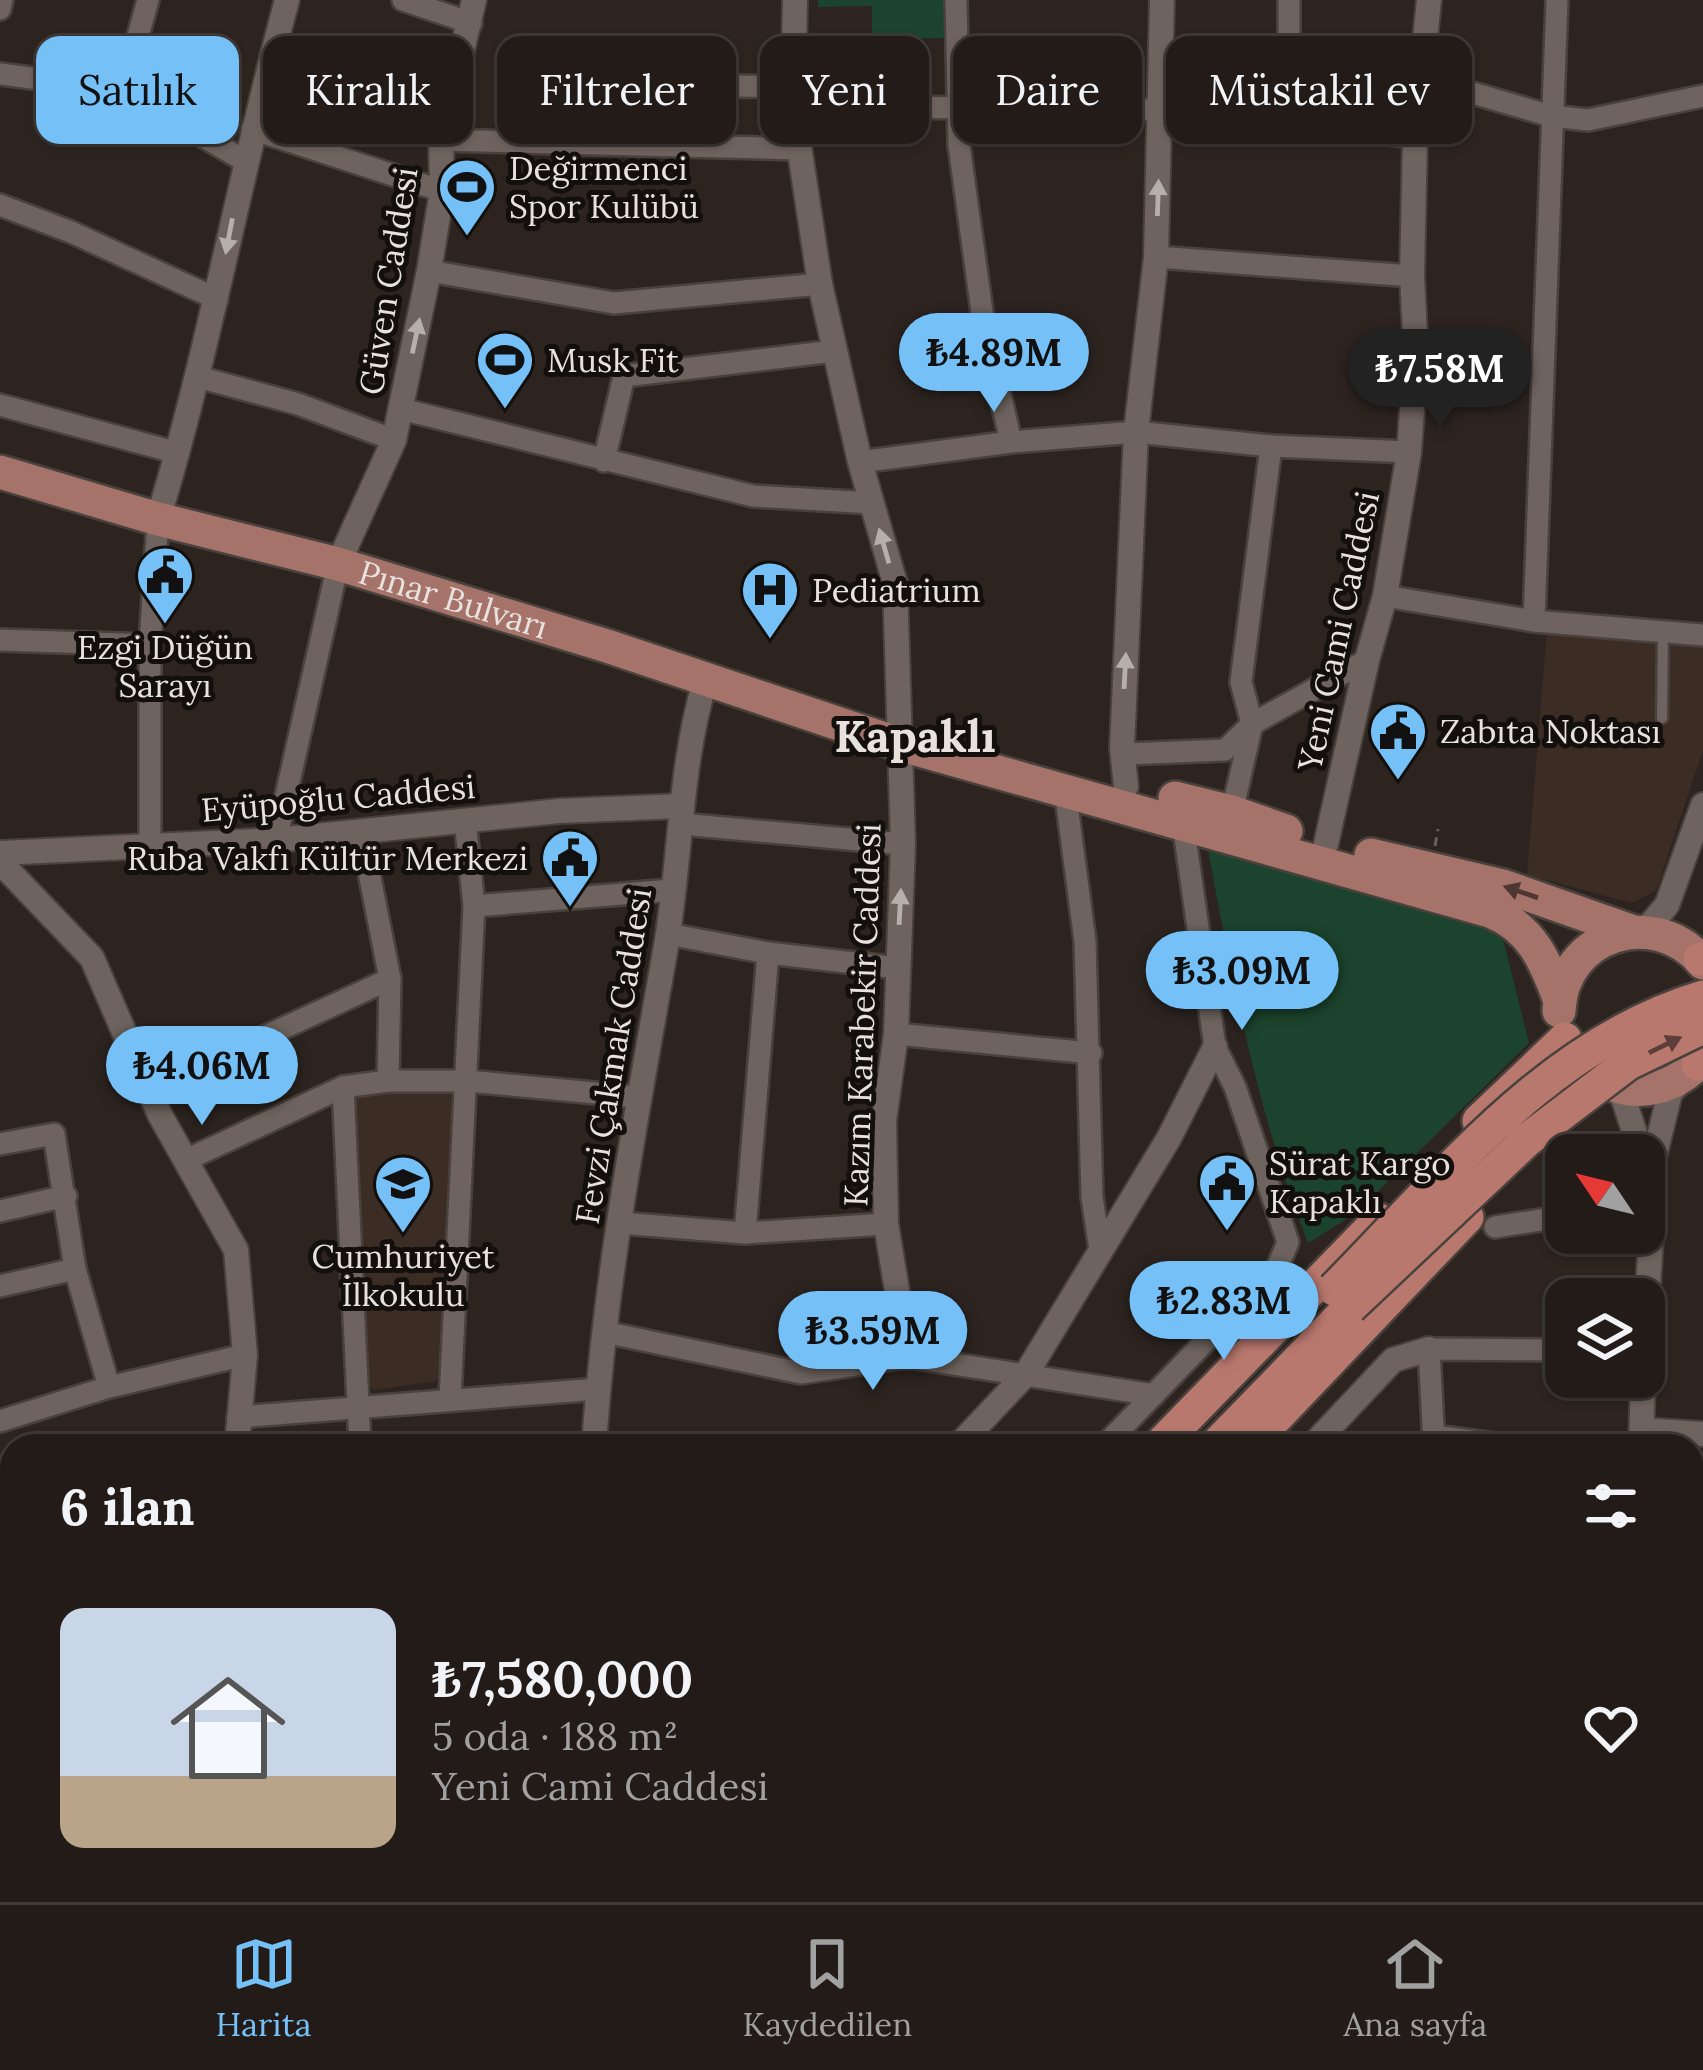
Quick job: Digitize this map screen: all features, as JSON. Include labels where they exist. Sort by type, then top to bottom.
[{"type":"highway","points":[[1225,1434],[1529,1092],[1613,1036],[1703,998]]},
{"type":"highway","points":[[1196,1434],[1342,1298],[1527,1140],[1627,1064],[1703,1027]]},
{"type":"highway","points":[[1171,1434],[1325,1273],[1564,1039]]},
{"type":"highway","points":[[1260,1434],[1457,1227],[1615,1086]]},
{"type":"main road","name":"Pınar Bulvarı","points":[[0,472],[158,519],[338,564],[706,678],[902,745]]},
{"type":"main road","points":[[902,745],[1125,770],[1326,844],[1503,886],[1676,939],[1702,957]]},
{"type":"main road","points":[[902,745],[1507,918],[1538,949],[1560,1001],[1564,1039],[1583,1067],[1615,1086],[1657,1088],[1698,1063]]},
{"type":"main road","points":[[1560,1001],[1568,975],[1583,953],[1605,938],[1638,931]]},
{"type":"street","points":[[0,9],[2,0]]},
{"type":"street","points":[[138,36],[148,0]]},
{"type":"street","points":[[150,846],[150,645],[158,519],[198,377],[252,129],[287,0]]},
{"type":"street","points":[[403,0],[472,12]]},
{"type":"street","name":"Kazım Karabekir Caddesi","points":[[794,36],[795,0]]},
{"type":"street","points":[[956,0],[957,36]]},
{"type":"street","points":[[1162,0],[1156,257],[1136,432],[1125,770],[1225,750],[1252,724],[1366,660]]},
{"type":"street","points":[[1289,0],[1289,36]]},
{"type":"street","name":"Yeni Cami Caddesi","points":[[1424,36],[1429,0]]},
{"type":"street","points":[[1534,621],[1557,0]]},
{"type":"street","points":[[0,74],[36,79]]},
{"type":"street","points":[[1472,93],[1551,116],[1588,120],[1703,95]]},
{"type":"street","points":[[1142,110],[1166,111]]},
{"type":"street","points":[[252,129],[442,191]]},
{"type":"street","points":[[216,144],[245,161]]},
{"type":"street","name":"Güven Caddesi","points":[[338,564],[394,440],[442,191],[441,144]]},
{"type":"street","points":[[628,144],[800,149]]},
{"type":"street","name":"Kazım Karabekir Caddesi","points":[[799,144],[834,351],[895,583],[903,844],[896,1034],[884,1121],[886,1224],[908,1357]]},
{"type":"street","points":[[959,144],[983,319],[1011,442]]},
{"type":"street","name":"Yeni Cami Caddesi","points":[[1326,844],[1366,660],[1385,596],[1409,452],[1416,354],[1414,144]]},
{"type":"street","points":[[0,206],[71,232],[217,299]]},
{"type":"street","points":[[1156,257],[1412,276]]},
{"type":"street","points":[[429,272],[614,303],[820,284]]},
{"type":"street","points":[[604,460],[624,376],[834,351]]},
{"type":"street","points":[[198,377],[298,404],[394,440]]},
{"type":"street","points":[[0,404],[178,453]]},
{"type":"street","points":[[400,409],[753,496],[872,502]]},
{"type":"street","points":[[860,462],[1136,432],[1270,446],[1409,452]]},
{"type":"street","points":[[1232,812],[1252,724],[1240,682],[1270,446]]},
{"type":"street","points":[[276,840],[338,564]]},
{"type":"street","points":[[1385,596],[1534,621],[1703,634]]},
{"type":"street","points":[[0,640],[150,645]]},
{"type":"street","name":"Fevzi Çakmak Caddesi","points":[[595,1434],[637,1096],[668,934],[681,815],[706,678]]},
{"type":"street","points":[[1065,790],[1085,941],[1092,1197],[1100,1250]]},
{"type":"street","points":[[1638,931],[1667,905],[1703,805]]},
{"type":"street","name":"Eyüpoğlu Caddesi","points":[[0,853],[276,840],[559,811],[681,815]]},
{"type":"street","points":[[681,815],[903,844]]},
{"type":"street","points":[[450,1399],[475,906],[465,820]]},
{"type":"street","points":[[1116,1434],[1278,1266],[1288,1242],[1234,1087],[1215,1047],[1183,823]]},
{"type":"street","points":[[361,832],[390,979],[388,1081]]},
{"type":"street","points":[[0,862],[92,958],[160,1115],[236,1250],[245,1355],[237,1434]]},
{"type":"street","points":[[475,906],[672,890]]},
{"type":"street","points":[[668,934],[768,953],[898,968]]},
{"type":"street","points":[[745,1233],[768,953]]},
{"type":"street","points":[[145,1075],[253,1042],[390,979]]},
{"type":"street","points":[[896,1034],[1091,1053]]},
{"type":"street","points":[[969,1434],[1026,1374],[1169,1138],[1215,1047]]},
{"type":"street","points":[[1659,1134],[1670,1093],[1698,1063]]},
{"type":"street","points":[[186,1160],[343,1087],[388,1081],[468,1081],[637,1096]]},
{"type":"street","points":[[1615,1086],[1631,1134]]},
{"type":"street","points":[[343,1087],[360,1434]]},
{"type":"street","points":[[0,1144],[54,1134],[75,1269],[109,1387]]},
{"type":"street","points":[[0,1211],[66,1196]]},
{"type":"street","points":[[1496,1227],[1545,1219]]},
{"type":"street","points":[[620,1223],[745,1233],[886,1224]]},
{"type":"street","points":[[0,1286],[75,1269]]},
{"type":"street","points":[[604,1332],[802,1373],[908,1357],[1154,1395]]},
{"type":"street","points":[[1429,1348],[1434,1434]]},
{"type":"street","points":[[1323,1434],[1394,1360],[1429,1348],[1545,1350]]},
{"type":"street","points":[[0,1421],[109,1387],[245,1355]]},
{"type":"street","points":[[238,1417],[598,1389]]},
{"type":"street","points":[[1642,1434],[1643,1398]]},
{"type":"lane","points":[[1662,718],[1664,631]]},
{"type":"path","points":[[1434,853],[1438,829]]},
{"type":"shaded area","points":[[1547,629],[1703,644],[1703,750],[1656,891],[1632,903],[1527,875]]},
{"type":"shaded area","name":"Cumhuriyet İlkokulu","points":[[351,1091],[456,1094],[440,1376],[435,1381],[374,1390],[367,1383]]},
{"type":"green space","points":[[818,0],[945,0],[946,38],[872,36],[872,6],[818,7]]},
{"type":"green space","points":[[1208,849],[1463,919],[1502,935],[1529,1043],[1356,1213],[1308,1243],[1275,1147],[1249,1049]]},
{"type":"place","name":"Değirmenci Spor Kulübü","points":[[467,238]]},
{"type":"place","name":"Musk Fit","points":[[505,411]]},
{"type":"place","name":"Ezgi Düğün Sarayı","points":[[165,626]]},
{"type":"place","name":"Pediatrium","points":[[770,641]]},
{"type":"place","name":"Zabıta Noktası","points":[[1398,782]]},
{"type":"place","name":"Ruba Vakfı Kültür Merkezi","points":[[570,909]]},
{"type":"place","name":"Sürat Kargo Kapaklı","points":[[1227,1233]]},
{"type":"place","name":"Cumhuriyet İlkokulu","points":[[403,1235]]},
{"type":"district","name":"Kapaklı","points":[[915,736]]}]
